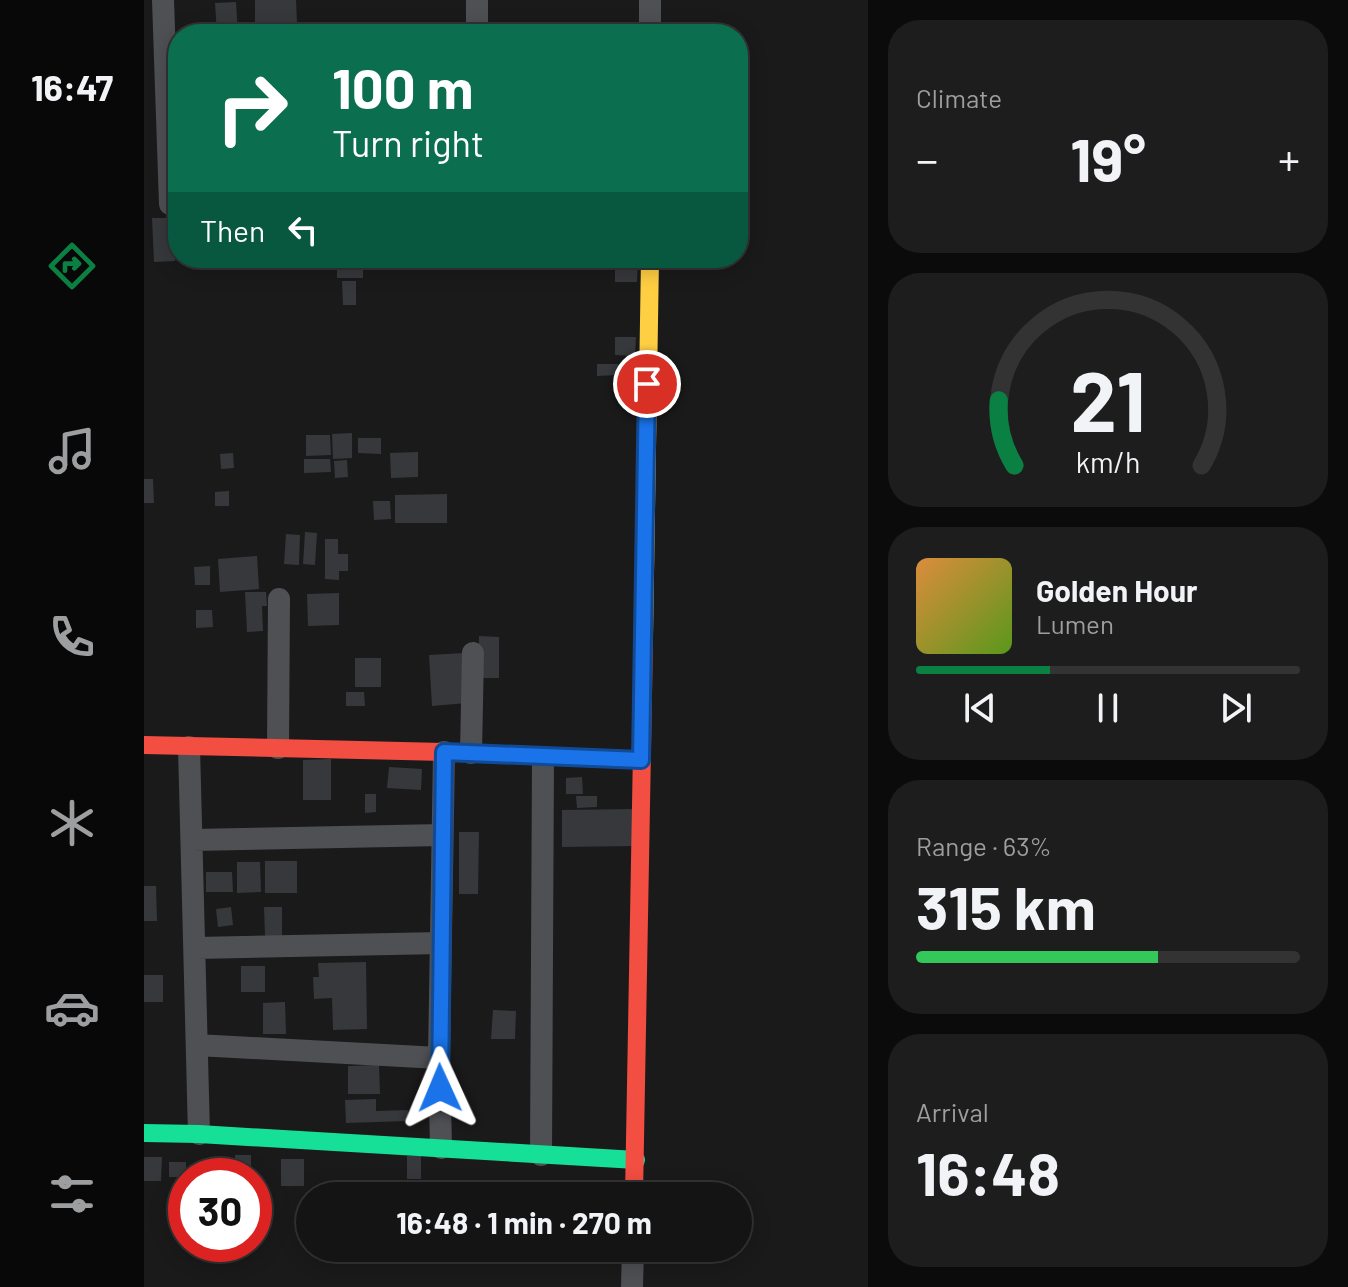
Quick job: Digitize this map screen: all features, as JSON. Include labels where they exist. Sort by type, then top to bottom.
[{"type":"street","points":[[163,0],[168,146]]},
{"type":"street","points":[[477,0],[477,24]]},
{"type":"street","points":[[650,0],[650,24]]},
{"type":"street","points":[[635,1182],[650,268]]},
{"type":"street","points":[[278,748],[279,599]]},
{"type":"street","points":[[471,753],[473,653]]},
{"type":"street","points":[[144,745],[641,760]]},
{"type":"street","points":[[189,747],[199,1134]]},
{"type":"street","points":[[441,1148],[439,1058],[444,752]]},
{"type":"street","points":[[541,1155],[543,757]]},
{"type":"street","points":[[192,840],[442,835]]},
{"type":"street","points":[[196,948],[441,943]]},
{"type":"street","points":[[197,1045],[439,1058]]},
{"type":"street","points":[[144,1133],[636,1160]]},
{"type":"street","points":[[632,1287],[633,1262]]},
{"type":"building","points":[[255,0],[296,0],[297,23],[255,24]]},
{"type":"building","points":[[236,2],[237,24],[216,24],[215,3]]},
{"type":"building","points":[[152,218],[168,218],[168,261],[154,262]]},
{"type":"building","points":[[337,268],[363,268],[363,278],[337,278]]},
{"type":"building","points":[[615,268],[638,268],[637,282],[615,282]]},
{"type":"building","points":[[342,281],[356,281],[356,305],[343,305]]},
{"type":"building","points":[[615,337],[636,337],[635,356],[615,355]]},
{"type":"building","points":[[597,364],[618,364],[618,375],[597,376]]},
{"type":"building","points":[[352,433],[352,458],[333,459],[332,434]]},
{"type":"building","points":[[306,435],[330,435],[331,455],[306,456]]},
{"type":"building","points":[[358,438],[381,438],[381,454],[358,453]]},
{"type":"building","points":[[418,452],[418,477],[391,478],[390,453]]},
{"type":"building","points":[[233,453],[234,468],[221,469],[220,454]]},
{"type":"building","points":[[304,459],[330,459],[331,472],[304,473]]},
{"type":"building","points":[[347,460],[348,477],[335,478],[334,461]]},
{"type":"building","points":[[144,479],[153,479],[154,503],[144,503]]},
{"type":"building","points":[[229,491],[229,506],[215,506],[215,492]]},
{"type":"building","points":[[447,494],[447,523],[395,523],[395,495]]},
{"type":"building","points":[[373,501],[390,501],[391,519],[374,520]]},
{"type":"building","points":[[305,532],[317,533],[315,565],[303,564]]},
{"type":"building","points":[[286,534],[300,535],[299,565],[284,564]]},
{"type":"building","points":[[325,539],[338,539],[338,554],[348,554],[348,571],[339,571],[339,580],[325,579]]},
{"type":"building","points":[[257,556],[259,589],[220,592],[218,559]]},
{"type":"building","points":[[210,566],[210,585],[195,585],[194,567]]},
{"type":"building","points":[[245,592],[266,592],[267,606],[262,606],[263,631],[247,632]]},
{"type":"building","points":[[339,593],[339,625],[308,626],[307,594]]},
{"type":"building","points":[[196,610],[212,610],[213,627],[196,628]]},
{"type":"building","points":[[479,636],[499,637],[499,678],[478,678]]},
{"type":"building","points":[[464,653],[467,703],[432,706],[429,655]]},
{"type":"building","points":[[355,658],[381,658],[381,687],[355,687]]},
{"type":"building","points":[[346,692],[364,692],[365,706],[346,706]]},
{"type":"building","points":[[331,759],[331,800],[303,800],[303,760]]},
{"type":"building","points":[[389,767],[422,769],[421,790],[387,788]]},
{"type":"building","points":[[582,777],[583,794],[566,794],[566,778]]},
{"type":"building","points":[[365,794],[376,794],[376,812],[365,813]]},
{"type":"building","points":[[576,796],[597,796],[597,807],[577,808]]},
{"type":"building","points":[[634,809],[634,846],[562,847],[562,810]]},
{"type":"building","points":[[459,832],[479,832],[478,894],[459,894]]},
{"type":"building","points":[[265,861],[297,861],[297,893],[265,893]]},
{"type":"building","points":[[237,862],[260,862],[261,892],[237,893]]},
{"type":"building","points":[[206,872],[232,872],[233,892],[206,892]]},
{"type":"building","points":[[144,886],[156,886],[157,921],[144,921]]},
{"type":"building","points":[[231,907],[233,925],[218,927],[216,909]]},
{"type":"building","points":[[264,907],[282,907],[282,936],[265,936]]},
{"type":"building","points":[[366,962],[367,1029],[333,1030],[332,998],[314,999],[313,977],[319,977],[318,963]]},
{"type":"building","points":[[241,966],[265,966],[265,992],[241,992]]},
{"type":"building","points":[[144,975],[163,975],[163,1002],[144,1002]]},
{"type":"building","points":[[285,1002],[286,1034],[263,1034],[263,1003]]},
{"type":"building","points":[[493,1010],[516,1011],[515,1039],[491,1039]]},
{"type":"building","points":[[379,1065],[380,1094],[348,1094],[348,1066]]},
{"type":"building","points":[[376,1099],[376,1111],[408,1110],[408,1121],[346,1123],[345,1100]]},
{"type":"building","points":[[235,1155],[251,1155],[251,1158],[235,1158]]},
{"type":"building","points":[[407,1156],[421,1156],[421,1179],[407,1179]]},
{"type":"building","points":[[144,1157],[162,1157],[161,1181],[144,1181]]},
{"type":"building","points":[[281,1159],[304,1159],[304,1182],[296,1182],[296,1186],[281,1186]]},
{"type":"traffic: fast","points":[[144,1133],[636,1160]]},
{"type":"traffic: slow","points":[[644,638],[650,268]]},
{"type":"traffic: jam","points":[[634,1182],[644,638]]},
{"type":"traffic: jam","points":[[144,745],[641,760]]},
{"type":"route","points":[[440,1088],[444,752],[641,760],[647,384]]}]
